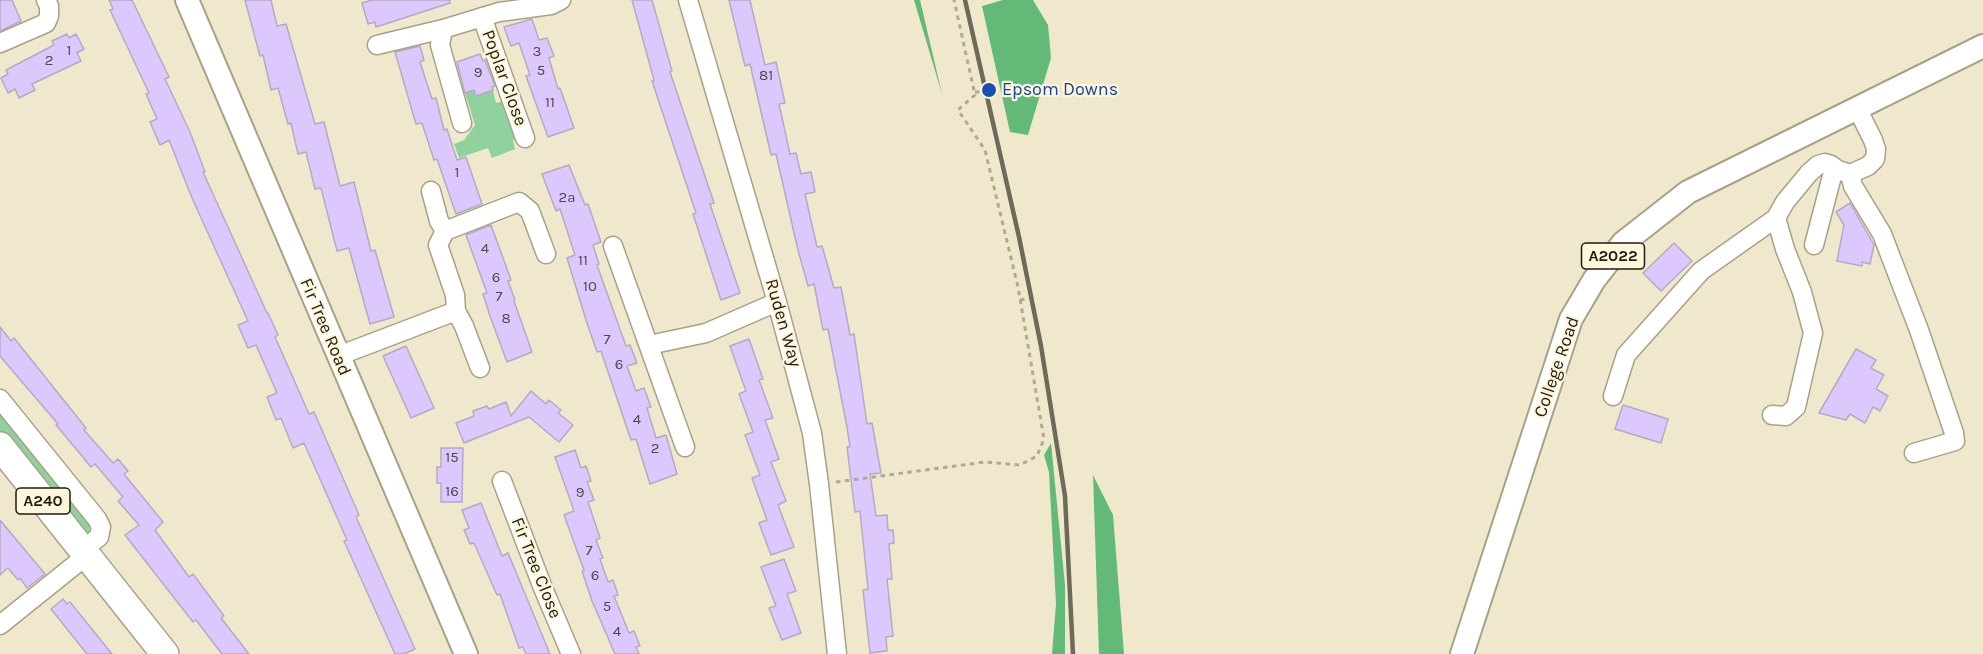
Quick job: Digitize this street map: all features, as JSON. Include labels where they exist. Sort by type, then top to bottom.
[{"type":"highway","name":"A240","points":[[0,446],[165,654]]},
{"type":"main road","name":"Fir Tree Road","points":[[187,0],[466,654]]},
{"type":"main road","name":"College Road","points":[[1462,654],[1570,319],[1594,280],[1623,243],[1688,192],[1983,46]]},
{"type":"street","points":[[0,43],[46,23],[50,16],[46,0]]},
{"type":"street","name":"Poplar Close","points":[[377,45],[499,12],[551,5],[561,0]]},
{"type":"street","name":"Ruden Way","points":[[688,0],[777,303],[812,433],[837,654]]},
{"type":"street","name":"Poplar Close","points":[[482,17],[525,138]]},
{"type":"street","points":[[443,29],[440,45],[462,123]]},
{"type":"street","points":[[1814,244],[1832,176],[1868,166],[1875,159],[1876,149],[1857,108]]},
{"type":"street","points":[[1613,396],[1626,355],[1701,271],[1776,218],[1785,202],[1809,173],[1818,165],[1825,163],[1844,172],[1882,234],[1919,330],[1954,433],[1955,441],[1914,453]]},
{"type":"street","points":[[431,191],[439,221],[445,231]]},
{"type":"street","points":[[480,368],[456,311],[455,295],[438,245],[445,231],[519,202],[530,211],[546,254]]},
{"type":"street","points":[[1772,415],[1786,416],[1796,407],[1813,333],[1802,292],[1776,218]]},
{"type":"street","points":[[613,246],[684,447]]},
{"type":"street","points":[[649,345],[706,333],[777,303]]},
{"type":"street","points":[[338,356],[456,311]]},
{"type":"street","points":[[0,399],[97,519],[101,527],[99,537],[84,553],[0,625]]},
{"type":"street","name":"Fir Tree Close","points":[[502,481],[571,654]]},
{"type":"path","points":[[819,484],[985,462],[1020,465],[1037,456],[1044,439],[1020,300],[985,150],[958,110],[975,95],[975,92],[954,0]]},
{"type":"path","points":[[975,92],[981,92]]},
{"type":"path","points":[[1020,300],[1026,299]]},
{"type":"green space","points":[[914,0],[920,0],[942,94]]},
{"type":"green space","points":[[1003,0],[1033,0],[1048,25],[1051,58],[1028,135],[1010,132],[982,6]]},
{"type":"green space","points":[[474,90],[476,96],[493,90],[496,103],[508,100],[517,139],[513,140],[515,149],[492,158],[488,148],[459,158],[454,144],[464,140],[475,125],[465,93]]},
{"type":"green space","points":[[0,410],[89,521],[90,535],[87,537],[0,433]]},
{"type":"green space","points":[[1051,443],[1065,585],[1065,654],[1052,654],[1056,604],[1049,472],[1044,455]]},
{"type":"green space","points":[[1093,475],[1113,515],[1124,654],[1099,654]]},
{"type":"building","points":[[0,0],[12,0],[21,21],[0,31]]},
{"type":"building","points":[[109,0],[132,0],[169,77],[165,79],[190,132],[205,172],[203,172],[278,335],[275,337],[309,414],[314,412],[359,515],[356,517],[415,649],[404,654],[395,654],[344,541],[347,540],[304,443],[293,448],[281,418],[276,420],[267,397],[277,393],[256,345],[248,348],[238,325],[248,321],[192,198],[169,140],[160,145],[150,122],[157,119],[146,94],[149,93],[110,10],[113,9]]},
{"type":"building","points":[[245,0],[271,0],[277,26],[286,24],[315,124],[324,122],[340,186],[354,182],[371,251],[375,250],[394,317],[370,324],[349,248],[337,251],[321,188],[315,189],[306,152],[298,154],[291,123],[288,124],[278,88],[271,90],[263,55],[260,56]]},
{"type":"building","points":[[372,0],[450,0],[450,3],[376,27],[375,22],[368,24],[362,3]]},
{"type":"building","points":[[632,0],[652,0],[672,71],[670,72],[714,203],[710,204],[740,293],[721,300],[693,214],[696,213],[652,81],[654,80]]},
{"type":"building","points":[[729,0],[750,0],[765,65],[776,62],[785,103],[779,104],[790,154],[796,153],[801,174],[811,172],[815,192],[805,194],[817,247],[822,246],[834,288],[841,287],[850,335],[854,334],[867,424],[872,423],[881,473],[870,474],[876,516],[887,515],[888,530],[893,530],[894,543],[889,544],[892,579],[887,579],[893,636],[886,637],[887,651],[870,653],[863,590],[868,589],[860,511],[855,512],[847,447],[850,447],[828,329],[823,330],[814,284],[808,286],[776,154],[771,155],[750,64],[745,66]]},
{"type":"building","points":[[532,19],[539,40],[547,38],[554,56],[549,58],[558,89],[560,88],[574,128],[548,137],[526,76],[530,75],[519,43],[511,46],[504,27]]},
{"type":"building","points":[[67,34],[69,38],[76,34],[84,49],[77,53],[81,61],[32,84],[35,90],[19,98],[15,89],[8,93],[1,78],[8,74],[6,70],[54,45],[52,41]]},
{"type":"building","points":[[420,46],[424,60],[420,62],[432,99],[436,98],[444,130],[447,129],[457,160],[466,157],[482,204],[456,214],[422,123],[416,124],[395,52]]},
{"type":"building","points":[[480,54],[483,61],[485,60],[495,86],[492,87],[493,90],[476,96],[474,90],[465,93],[457,62]]},
{"type":"building","points":[[569,165],[585,205],[588,204],[601,242],[593,245],[599,264],[597,265],[626,346],[630,345],[637,363],[627,366],[636,391],[644,388],[651,407],[647,408],[656,438],[666,435],[677,474],[650,484],[636,439],[631,440],[601,351],[597,352],[567,258],[575,255],[560,209],[556,211],[542,174]]},
{"type":"building","points":[[1850,203],[1874,245],[1870,264],[1862,262],[1862,266],[1837,261],[1844,225],[1836,212]]},
{"type":"building","points":[[491,225],[511,280],[508,281],[532,352],[507,362],[483,294],[487,293],[466,235]]},
{"type":"building","points":[[1674,243],[1692,261],[1661,291],[1643,273]]},
{"type":"building","points":[[0,327],[11,341],[14,338],[86,428],[84,430],[113,463],[118,459],[128,471],[124,474],[163,522],[155,530],[189,577],[193,574],[224,616],[221,618],[249,654],[222,654],[196,620],[193,622],[125,535],[139,525],[118,501],[123,497],[95,464],[91,467],[0,356]]},
{"type":"building","points":[[749,339],[763,379],[759,380],[773,418],[765,420],[779,459],[771,462],[786,501],[778,505],[794,547],[771,555],[759,523],[767,520],[752,478],[760,475],[745,435],[753,432],[739,394],[746,391],[730,346]]},
{"type":"building","points":[[406,346],[434,408],[411,418],[383,356]]},
{"type":"building","points":[[1856,349],[1876,360],[1871,368],[1884,375],[1876,389],[1888,396],[1880,411],[1873,407],[1865,423],[1850,414],[1846,420],[1819,413]]},
{"type":"building","points":[[531,391],[546,404],[549,400],[561,410],[558,413],[573,425],[559,442],[529,417],[464,443],[456,423],[474,416],[473,411],[487,406],[489,409],[506,402],[511,416]]},
{"type":"building","points":[[1623,405],[1668,419],[1661,443],[1615,429]]},
{"type":"building","points":[[441,448],[463,448],[462,502],[441,502],[441,483],[437,483],[437,467],[441,467]]},
{"type":"building","points":[[575,450],[581,468],[586,466],[591,481],[587,482],[594,500],[588,502],[600,538],[596,540],[603,558],[600,559],[608,582],[613,580],[618,595],[614,596],[629,633],[634,631],[640,646],[636,647],[639,654],[615,654],[592,601],[582,571],[584,570],[564,515],[574,511],[555,457]]},
{"type":"building","points":[[481,503],[502,556],[508,553],[550,654],[526,654],[523,647],[519,648],[500,594],[497,595],[474,543],[470,544],[464,530],[469,528],[462,510]]},
{"type":"building","points":[[0,520],[45,574],[27,588],[20,578],[18,580],[8,568],[0,575]]},
{"type":"building","points":[[784,559],[796,591],[787,594],[801,633],[782,640],[769,608],[776,606],[761,567]]},
{"type":"building","points":[[63,599],[67,604],[70,602],[112,654],[87,654],[51,609]]},
{"type":"railway","points":[[965,0],[1019,237],[1041,346],[1065,496],[1073,654]]},
{"type":"place","name":"Epsom Downs","points":[[989,90]]}]
